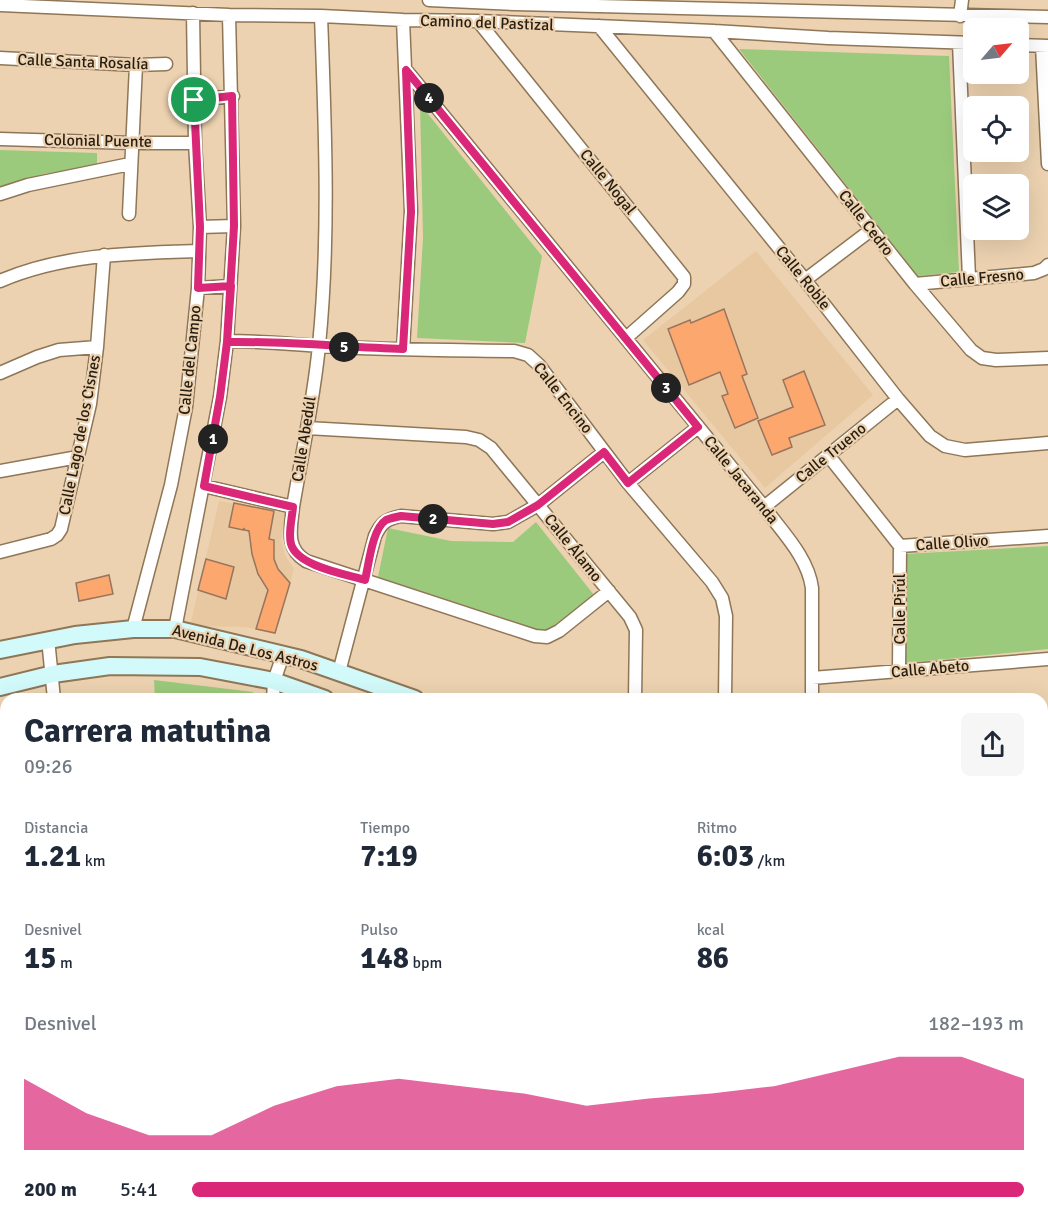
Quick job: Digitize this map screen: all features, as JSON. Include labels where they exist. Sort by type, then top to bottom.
[{"type":"main road","name":"Avenida De Los Astros","points":[[0,650],[48,639],[133,629],[175,629],[283,655],[398,693]]},
{"type":"main road","name":"Avenida De Los Astros","points":[[0,687],[52,674],[110,666],[200,667],[274,681],[308,693]]},
{"type":"street","name":"Camino del Pastizal","points":[[429,0],[1048,17]]},
{"type":"street","points":[[960,16],[962,0]]},
{"type":"street","points":[[512,23],[515,2]]},
{"type":"street","name":"Camino del Pastizal","points":[[0,5],[133,5],[229,15],[478,21],[963,42]]},
{"type":"street","name":"Calle del Campo","points":[[133,629],[171,485],[180,441],[186,407],[198,288],[200,227],[195,143],[193,13]]},
{"type":"street","name":"Calle del Campo","points":[[175,629],[204,486],[227,342],[234,226],[229,15]]},
{"type":"street","name":"Calle Abedúl","points":[[321,16],[325,120],[325,229],[319,346],[293,507],[290,543],[299,557],[306,561],[535,636],[548,637],[559,631],[609,591]]},
{"type":"street","points":[[403,20],[411,212],[403,349]]},
{"type":"street","name":"Calle Nogal","points":[[478,21],[684,277],[684,284],[678,292],[626,338]]},
{"type":"street","name":"Calle Roble","points":[[599,26],[930,436],[945,446],[965,450],[1048,443]]},
{"type":"street","name":"Calle Cedro","points":[[714,30],[871,230],[970,350],[982,358],[996,360],[1048,358]]},
{"type":"street","points":[[959,42],[969,278]]},
{"type":"street","points":[[1029,45],[1045,46],[1048,164]]},
{"type":"street","name":"Calle Santa Rosalía","points":[[0,58],[136,65],[166,64]]},
{"type":"street","points":[[129,214],[136,65]]},
{"type":"street","name":"Calle Jacaranda","points":[[406,70],[764,507],[810,572],[812,693]]},
{"type":"street","points":[[194,100],[232,96]]},
{"type":"street","name":"Colonial Puente","points":[[0,139],[195,143]]},
{"type":"street","points":[[0,194],[28,185],[130,164]]},
{"type":"street","points":[[200,227],[234,226]]},
{"type":"street","points":[[805,280],[871,230]]},
{"type":"street","points":[[0,281],[38,267],[105,255],[198,251]]},
{"type":"street","name":"Calle Lago de los Cisnes","points":[[0,552],[51,539],[61,530],[90,404],[105,255]]},
{"type":"street","name":"Calle Fresno","points":[[915,284],[1034,273],[1048,265]]},
{"type":"street","points":[[198,288],[231,286]]},
{"type":"street","name":"Calle Encino","points":[[227,342],[266,341],[319,346],[514,351],[528,355],[628,483],[712,582],[722,598],[726,616],[724,693]]},
{"type":"street","points":[[0,373],[59,350],[97,347]]},
{"type":"street","name":"Calle Trueno","points":[[764,507],[898,399]]},
{"type":"street","points":[[628,483],[698,427]]},
{"type":"street","name":"Calle Álamo","points":[[307,428],[466,436],[479,440],[491,448],[630,617],[636,630],[635,693]]},
{"type":"street","points":[[339,672],[375,536],[380,525],[388,519],[401,516],[508,522],[538,505],[604,452]]},
{"type":"street","name":"Calle Olivo","points":[[828,456],[900,546],[1048,536]]},
{"type":"street","points":[[0,471],[78,457]]},
{"type":"street","points":[[204,486],[293,507]]},
{"type":"street","name":"Calle Pirúl","points":[[899,671],[900,546]]},
{"type":"street","points":[[48,639],[54,693]]},
{"type":"street","points":[[273,693],[274,681],[283,655]]},
{"type":"street","name":"Calle Abeto","points":[[812,678],[1048,659]]},
{"type":"shaded area","points":[[756,251],[873,395],[765,488],[643,340]]},
{"type":"shaded area","points":[[219,501],[285,513],[281,539],[285,555],[294,569],[275,633],[246,627],[190,626]]},
{"type":"green space","points":[[739,49],[949,56],[959,272],[918,276]]},
{"type":"green space","points":[[420,104],[542,256],[525,343],[417,338],[423,238]]},
{"type":"green space","points":[[0,150],[97,153],[97,165],[44,174],[0,187]]},
{"type":"green space","points":[[536,522],[594,595],[548,633],[378,577],[388,528],[451,541],[513,542]]},
{"type":"green space","points":[[1048,546],[1048,649],[906,663],[904,554]]},
{"type":"green space","points":[[154,680],[253,692],[253,693],[155,693]]},
{"type":"building","points":[[724,309],[747,374],[742,376],[758,418],[735,428],[722,396],[728,394],[720,372],[689,385],[668,329],[690,320],[691,323]]},
{"type":"building","points":[[804,371],[825,425],[789,438],[792,447],[772,455],[758,421],[793,407],[783,380]]},
{"type":"building","points":[[234,503],[274,511],[269,539],[274,540],[274,559],[278,569],[290,583],[275,633],[256,629],[268,590],[258,574],[249,531],[244,528],[243,530],[229,527]]},
{"type":"building","points":[[206,559],[234,567],[226,599],[198,590]]},
{"type":"building","points":[[109,575],[113,594],[79,601],[76,583]]},
{"type":"route","points":[[194,100],[200,227],[198,288],[231,286],[227,342],[220,397],[204,486],[293,507],[290,543],[299,557],[365,580],[375,536],[380,525],[388,519],[401,516],[493,524],[508,522],[538,505],[604,452],[628,483],[698,427],[406,70],[411,212],[403,349],[319,346],[266,341],[227,342],[234,226],[232,96],[194,100]]}]
